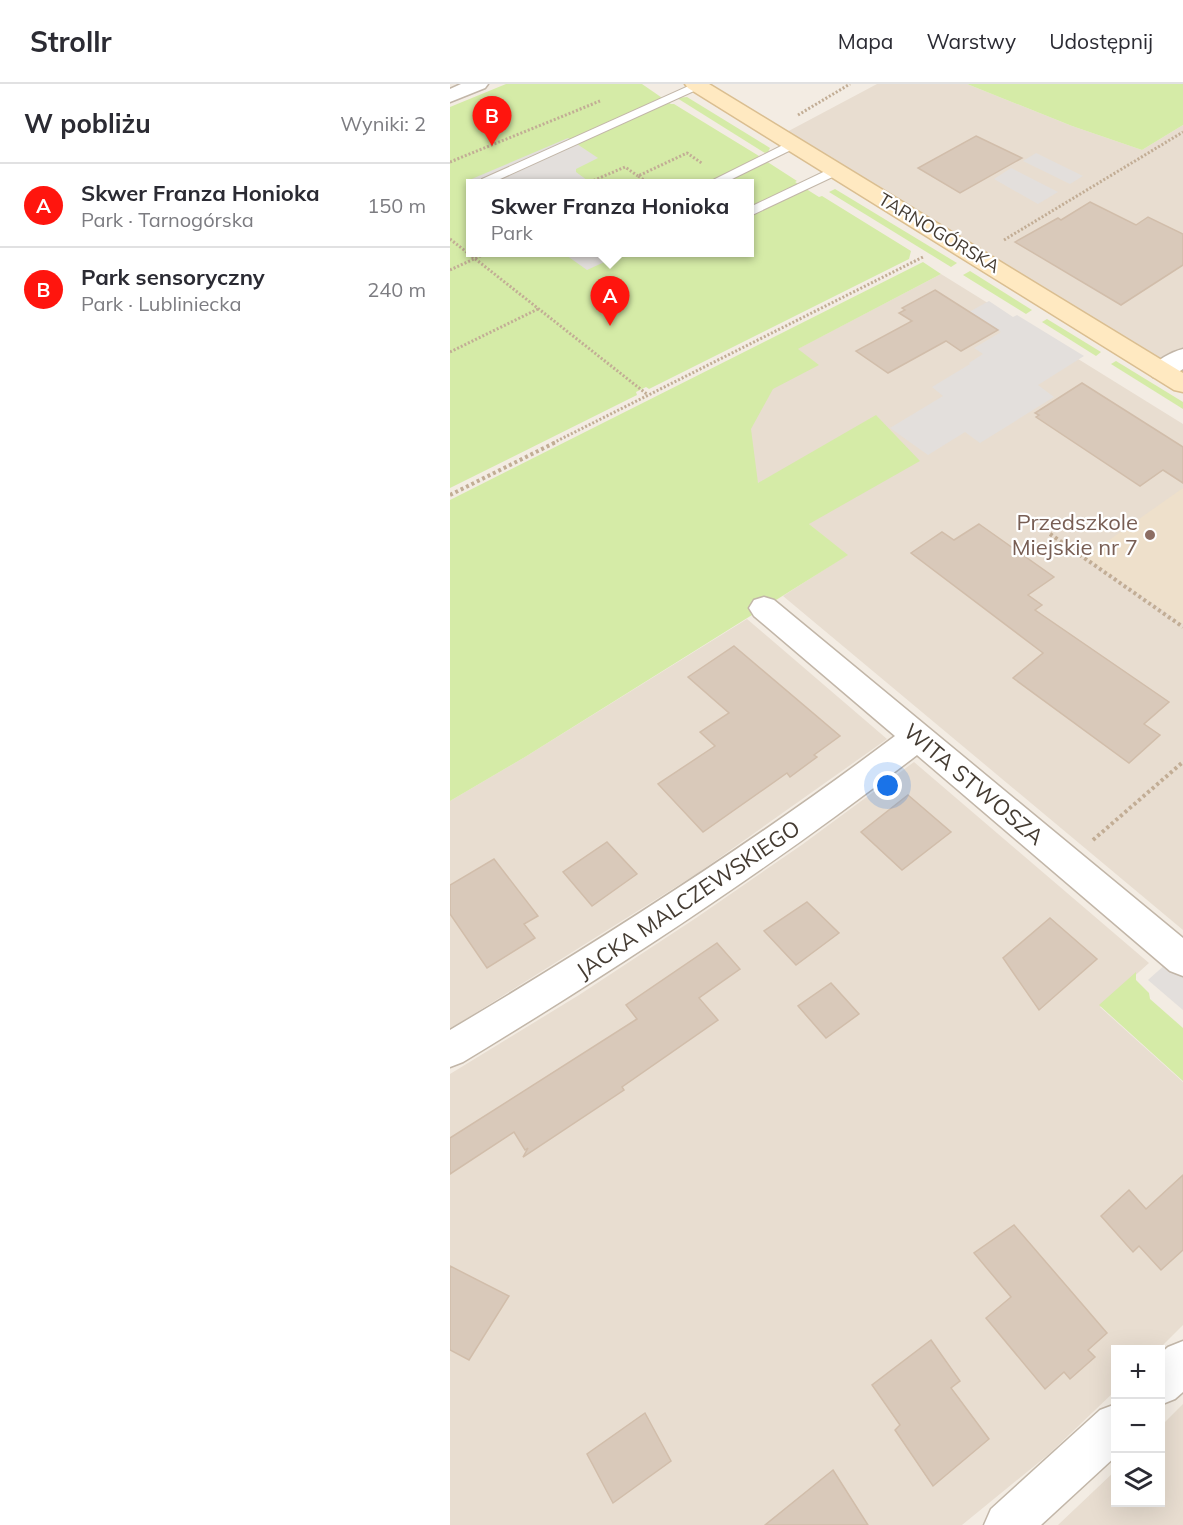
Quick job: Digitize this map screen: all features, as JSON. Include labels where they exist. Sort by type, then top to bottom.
[{"type":"main road","name":"TARNOGÓRSKA","points":[[697,85],[1176,371]]},
{"type":"street","points":[[450,96],[478,84]]},
{"type":"street","name":"WITA STWOSZA","points":[[764,608],[1183,960]]},
{"type":"street","name":"JACKA MALCZEWSKIEGO","points":[[450,1050],[528,1004],[684,905],[824,807],[918,736]]},
{"type":"street","points":[[1165,1380],[1183,1362]]},
{"type":"street","points":[[1007,1525],[1111,1431]]},
{"type":"lane","points":[[490,179],[697,85]]},
{"type":"lane","points":[[720,179],[793,144]]},
{"type":"lane","points":[[754,210],[836,170]]},
{"type":"path","points":[[771,130],[850,84]]},
{"type":"path","points":[[450,162],[600,101]]},
{"type":"path","points":[[999,243],[1183,132]]},
{"type":"path","points":[[638,176],[687,153],[724,177]]},
{"type":"path","points":[[597,179],[625,167],[643,179]]},
{"type":"path","points":[[450,240],[466,252]]},
{"type":"path","points":[[450,495],[925,256],[916,250]]},
{"type":"path","points":[[472,257],[648,395]]},
{"type":"path","points":[[450,270],[479,257]]},
{"type":"path","points":[[450,352],[538,309]]},
{"type":"path","points":[[1050,534],[1183,627]]},
{"type":"path","points":[[1089,843],[1183,762]]},
{"type":"shaded area","points":[[877,84],[967,84],[1072,126],[1142,150],[1183,125],[1183,379],[783,134]]},
{"type":"shaded area","points":[[568,138],[598,158],[576,169],[576,172],[586,179],[472,179]]},
{"type":"shaded area","points":[[1036,153],[1083,176],[1070,184],[1023,161]]},
{"type":"shaded area","points":[[1011,168],[1058,192],[1038,204],[994,179]]},
{"type":"shaded area","points":[[569,257],[615,257],[587,270]]},
{"type":"shaded area","points":[[941,274],[1183,424],[1183,930],[783,596],[847,555],[673,414]]},
{"type":"shaded area","points":[[989,301],[1013,317],[1017,315],[1084,356],[1038,385],[1054,397],[980,443],[965,432],[928,455],[890,428],[943,396],[932,387],[983,354],[974,348],[1001,332],[969,312]]},
{"type":"shaded area","name":"Przedszkole Miejskie nr 7","points":[[1183,488],[1183,624],[1085,557]]},
{"type":"shaded area","points":[[747,619],[887,739],[698,873],[450,1029],[450,801]]},
{"type":"shaded area","points":[[914,762],[1149,963],[1100,1007],[1183,1082],[1183,1325],[1163,1345],[1111,1345],[1111,1395],[1049,1454],[962,1525],[450,1525],[450,1074],[579,995],[803,844]]},
{"type":"shaded area","points":[[1167,963],[1183,977],[1183,1010],[1148,980]]},
{"type":"shaded area","points":[[1183,1404],[1183,1525],[1058,1525],[1111,1475],[1111,1507],[1165,1507],[1165,1422]]},
{"type":"green space","points":[[506,84],[642,84],[671,104],[759,156],[756,158],[763,162],[766,161],[819,197],[822,196],[911,251],[909,259],[649,389],[646,387],[636,392],[637,395],[450,488],[450,107]]},
{"type":"green space","points":[[967,84],[1183,84],[1183,125],[1142,150],[1072,126]]},
{"type":"green space","points":[[687,97],[770,148],[768,152],[765,153],[677,98]]},
{"type":"green space","points":[[835,189],[957,263],[951,267],[829,192]]},
{"type":"green space","points":[[923,262],[941,274],[798,349],[819,365],[773,389],[751,429],[758,483],[876,415],[920,461],[809,524],[848,555],[525,757],[450,801],[450,500]]},
{"type":"green space","points":[[970,271],[1032,310],[1026,314],[963,275]]},
{"type":"green space","points":[[1047,319],[1101,352],[1096,356],[1042,322]]},
{"type":"green space","points":[[1116,361],[1183,402],[1183,409],[1111,364]]},
{"type":"green space","points":[[1136,972],[1136,980],[1149,993],[1150,999],[1183,1028],[1183,1081],[1099,1005]]},
{"type":"building","points":[[976,136],[1022,158],[960,193],[918,168]]},
{"type":"building","points":[[1090,202],[1136,225],[1148,217],[1183,234],[1183,265],[1121,305],[1015,242],[1058,218],[1061,220]]},
{"type":"building","points":[[935,290],[998,330],[961,351],[946,341],[888,373],[856,351],[912,321],[899,313],[905,310],[902,308]]},
{"type":"building","points":[[1082,383],[1183,447],[1183,483],[1163,470],[1140,486],[1036,417],[1039,415],[1035,413]]},
{"type":"building","points":[[979,524],[1054,577],[1028,595],[1042,605],[1035,610],[1169,702],[1144,724],[1160,735],[1129,763],[1013,678],[1043,653],[911,553],[942,532],[954,540]]},
{"type":"building","points":[[734,646],[840,736],[790,777],[787,773],[703,832],[658,784],[715,746],[700,732],[729,713],[688,677]]},
{"type":"building","points":[[908,795],[951,832],[902,870],[861,832]]},
{"type":"building","points":[[607,842],[637,874],[592,906],[563,872]]},
{"type":"building","points":[[494,859],[538,916],[524,924],[535,938],[487,968],[450,914],[450,885]]},
{"type":"building","points":[[807,902],[839,933],[796,965],[764,931]]},
{"type":"building","points":[[1050,918],[1097,959],[1039,1010],[1003,958]]},
{"type":"building","points":[[717,943],[740,969],[699,998],[718,1020],[622,1087],[624,1090],[523,1157],[528,1148],[525,1150],[514,1132],[450,1174],[450,1138],[637,1019],[626,1005]]},
{"type":"building","points":[[831,983],[859,1014],[826,1038],[798,1006]]},
{"type":"building","points":[[1183,1175],[1183,1250],[1161,1270],[1139,1246],[1133,1252],[1101,1216],[1129,1190],[1146,1209]]},
{"type":"building","points":[[1014,1225],[1107,1333],[1088,1350],[1095,1357],[1070,1379],[1064,1372],[1045,1389],[986,1318],[1011,1297],[974,1253]]},
{"type":"building","points":[[450,1266],[509,1296],[469,1360],[450,1350]]},
{"type":"building","points":[[931,1340],[960,1381],[951,1388],[989,1439],[933,1486],[895,1430],[900,1425],[872,1385]]},
{"type":"building","points":[[645,1413],[671,1461],[613,1503],[587,1454]]},
{"type":"building","points":[[833,1470],[868,1525],[765,1525]]},
{"type":"place","name":"Park sensoryczny","points":[[492,146]]},
{"type":"place","name":"Skwer Franza Honioka","points":[[610,326]]},
{"type":"place","name":"Przedszkole Miejskie nr 7","points":[[1150,535]]}]
